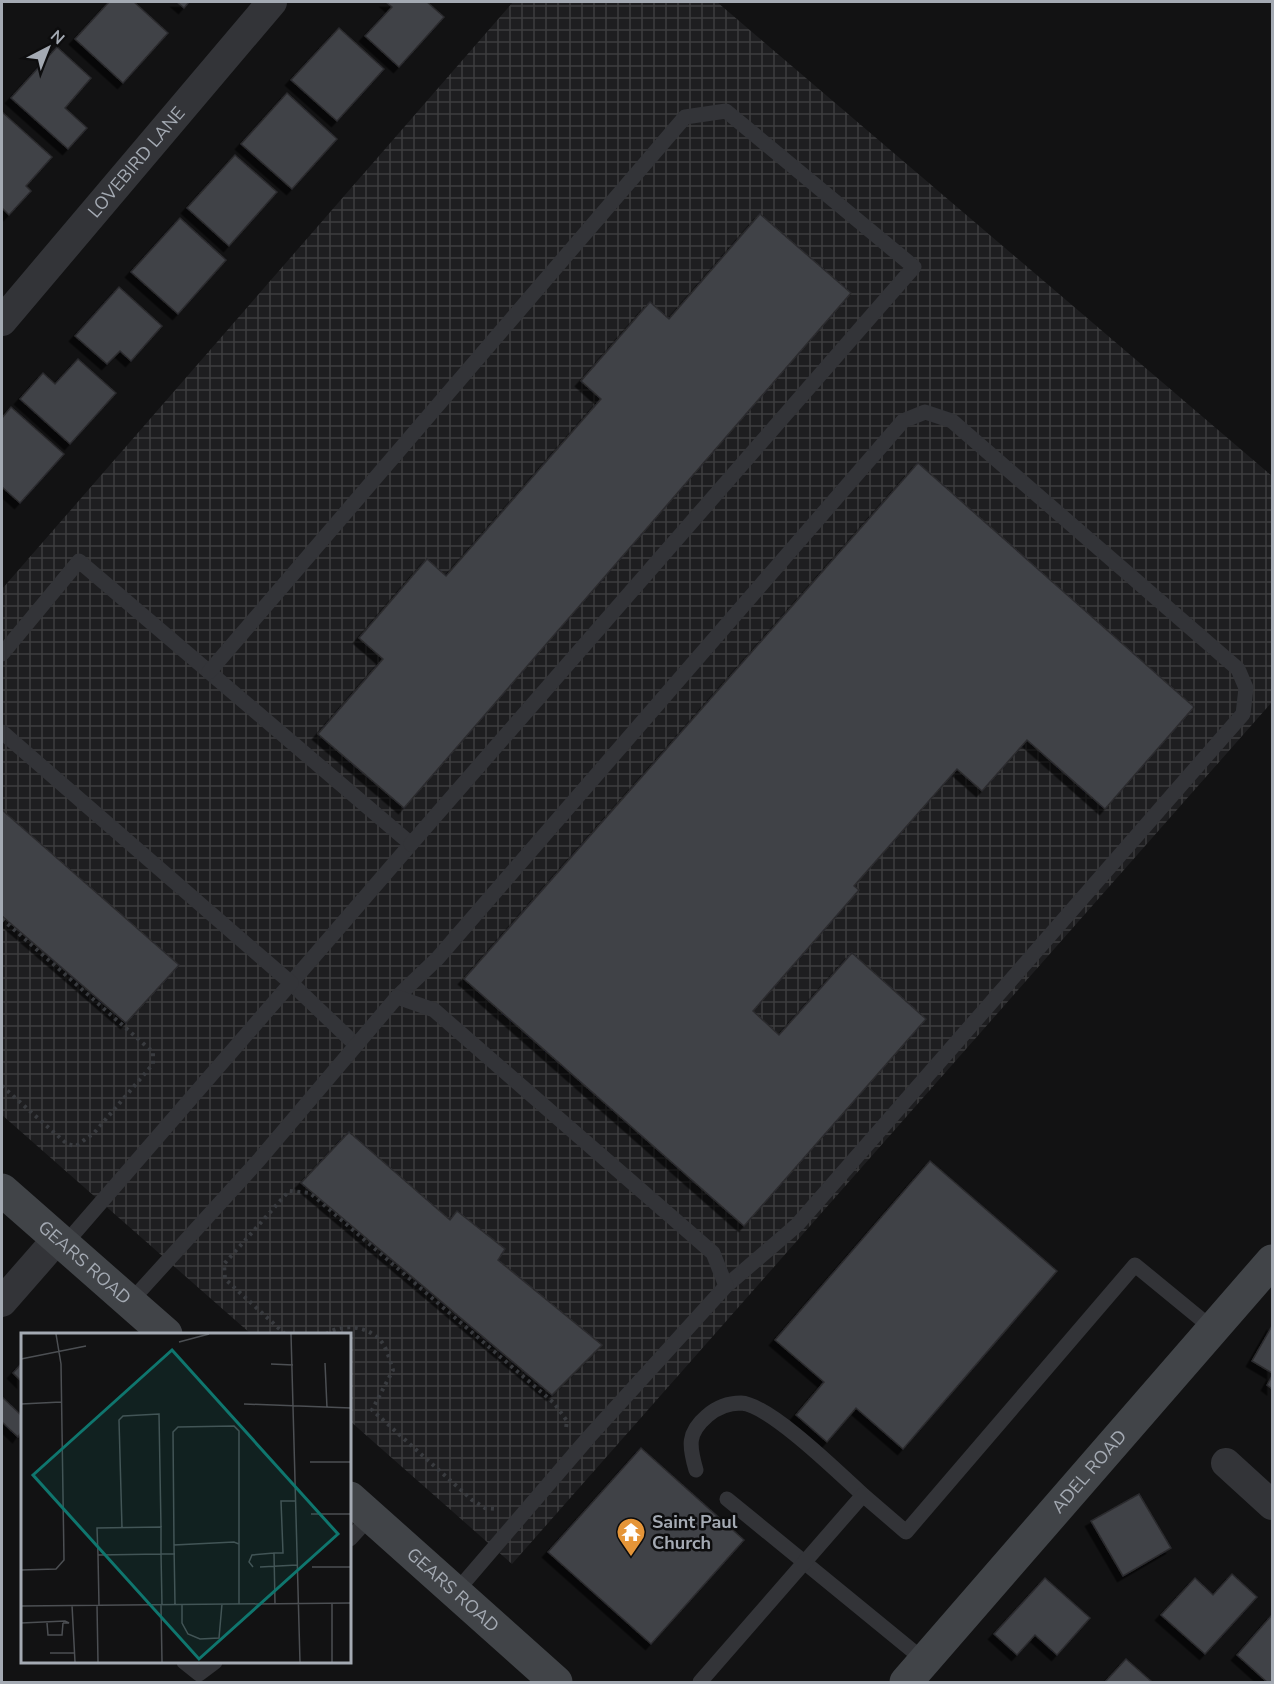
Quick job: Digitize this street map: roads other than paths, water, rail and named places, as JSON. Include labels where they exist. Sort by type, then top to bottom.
[{"type":"street","name":"LOVEBIRD LANE","points":[[2,321],[272,2]]},
{"type":"street","name":"GEARS ROAD","points":[[2,1190],[164,1333]]},
{"type":"street","points":[[2,1302],[61,1242]]},
{"type":"street","name":"ADEL ROAD","points":[[915,1672],[1272,1261]]},
{"type":"street","points":[[1226,1463],[1272,1504]]},
{"type":"street","name":"GEARS ROAD","points":[[356,1518],[455,1593],[556,1683]]},
{"type":"lane","points":[[61,1242],[291,983],[914,267],[726,111],[685,117],[209,672]]},
{"type":"lane","points":[[130,1302],[259,1160],[397,997],[437,959],[903,421],[925,412],[952,421],[1238,669],[1246,688],[1243,714],[797,1225],[726,1286],[589,1437],[455,1593]]},
{"type":"lane","points":[[2,654],[79,561],[411,844]]},
{"type":"lane","points":[[2,732],[291,983],[356,1045]]},
{"type":"lane","points":[[397,997],[434,1010],[704,1245],[713,1253],[726,1286]]},
{"type":"lane","points":[[696,1470],[689,1447],[697,1425],[717,1408],[742,1403],[774,1417],[906,1532],[1135,1265],[1213,1329]]},
{"type":"lane","points":[[700,1683],[863,1494]]},
{"type":"lane","points":[[727,1498],[805,1561],[915,1672]]},
{"type":"lane","points":[[185,1663],[199,1674],[214,1663]]},
{"type":"place","name":"Saint Paul Church","points":[[631,1558]]}]
